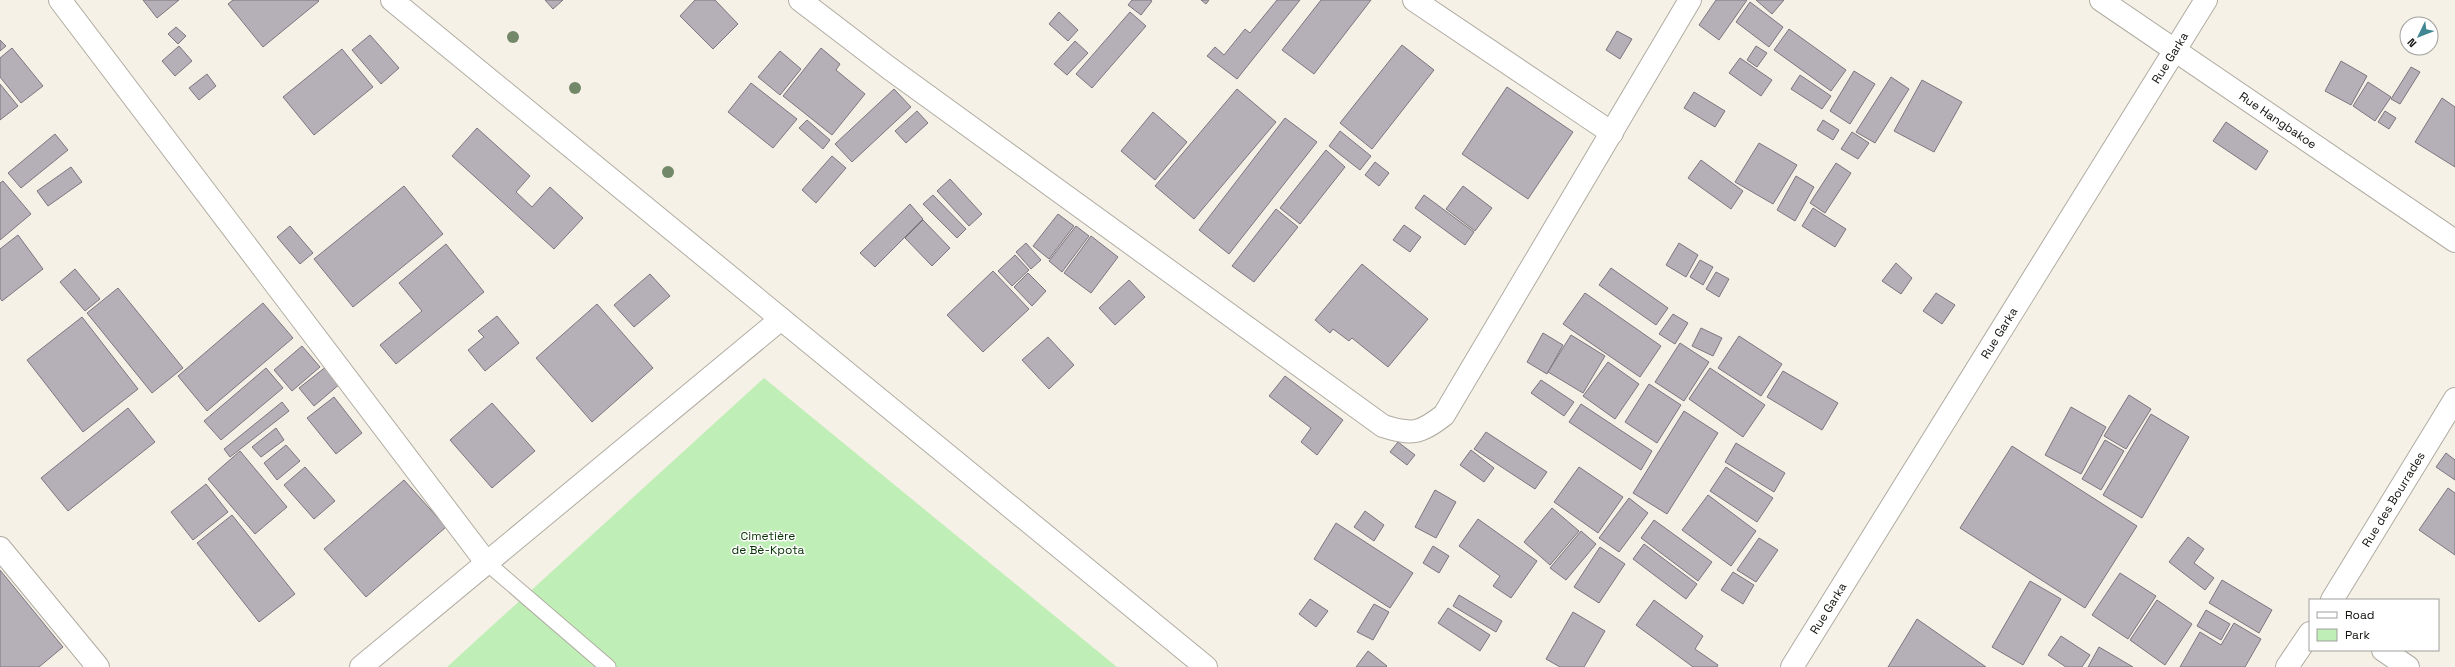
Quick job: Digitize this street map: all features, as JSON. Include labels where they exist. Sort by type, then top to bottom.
[{"type":"street","points":[[60,0],[486,562]]},
{"type":"street","points":[[392,0],[1206,667]]},
{"type":"street","points":[[800,0],[895,72],[1383,426],[1405,433],[1425,430],[1444,415],[1690,0]]},
{"type":"street","points":[[1414,0],[1612,133]]},
{"type":"street","name":"Rue Hangbakoe","points":[[2101,0],[2174,48],[2455,241]]},
{"type":"street","name":"Rue Garka","points":[[1792,667],[2174,48],[2206,0]]},
{"type":"street","points":[[361,667],[781,319]]},
{"type":"street","name":"Rue des Bourrades","points":[[2333,599],[2455,400]]},
{"type":"street","points":[[0,548],[98,667]]},
{"type":"street","points":[[2287,667],[2309,634]]},
{"type":"street","points":[[2384,651],[2408,667]]},
{"type":"lane","points":[[486,562],[608,667]]},
{"type":"green space","name":"Cimetière de Bè-Kpota","points":[[764,378],[1117,667],[447,667]]},
{"type":"building","points":[[143,0],[179,0],[157,18]]},
{"type":"building","points":[[233,0],[319,1],[263,47],[228,4]]},
{"type":"building","points":[[545,0],[563,0],[553,9]]},
{"type":"building","points":[[695,0],[715,0],[738,24],[713,49],[680,16]]},
{"type":"building","points":[[1132,0],[1152,1],[1141,15],[1128,5]]},
{"type":"building","points":[[1201,0],[1209,0],[1206,4]]},
{"type":"building","points":[[1277,0],[1300,0],[1237,79],[1207,56],[1215,47],[1224,55],[1245,29],[1250,33]]},
{"type":"building","points":[[1321,0],[1371,0],[1314,74],[1282,50]]},
{"type":"building","points":[[1716,0],[1747,0],[1719,40],[1699,25]]},
{"type":"building","points":[[1756,0],[1784,0],[1772,14]]},
{"type":"building","points":[[1750,2],[1783,27],[1769,47],[1736,22]]},
{"type":"building","points":[[1059,12],[1078,30],[1068,41],[1049,24]]},
{"type":"building","points":[[1130,12],[1146,26],[1092,88],[1076,74]]},
{"type":"building","points":[[176,27],[186,36],[178,44],[168,34]]},
{"type":"building","points":[[1789,29],[1846,70],[1831,91],[1774,50]]},
{"type":"building","points":[[1617,31],[1632,39],[1620,59],[1606,50]]},
{"type":"building","points":[[370,35],[399,68],[381,84],[352,50]]},
{"type":"building","points":[[0,40],[6,46],[0,51]]},
{"type":"building","points":[[1075,41],[1088,53],[1067,75],[1054,64]]},
{"type":"building","points":[[1402,45],[1434,70],[1372,149],[1340,123]]},
{"type":"building","points":[[179,46],[192,61],[175,76],[162,61]]},
{"type":"building","points":[[1756,46],[1767,53],[1757,67],[1747,60]]},
{"type":"building","points":[[12,48],[43,86],[21,103],[0,77],[0,58]]},
{"type":"building","points":[[821,48],[840,64],[836,70],[865,94],[832,135],[783,96]]},
{"type":"building","points":[[342,49],[373,87],[314,135],[283,97]]},
{"type":"building","points":[[780,51],[801,69],[780,95],[758,77]]},
{"type":"building","points":[[1740,58],[1772,80],[1761,96],[1729,73]]},
{"type":"building","points":[[2341,61],[2367,76],[2351,105],[2325,91]]},
{"type":"building","points":[[2411,67],[2420,72],[2400,104],[2391,99]]},
{"type":"building","points":[[1854,71],[1875,84],[1850,124],[1830,111]]},
{"type":"building","points":[[207,74],[216,86],[199,100],[189,88]]},
{"type":"building","points":[[1800,75],[1831,96],[1822,109],[1791,89]]},
{"type":"building","points":[[1891,77],[1909,89],[1875,143],[1856,132]]},
{"type":"building","points":[[1922,80],[1962,102],[1934,152],[1894,131]]},
{"type":"building","points":[[2368,82],[2391,97],[2375,121],[2353,106]]},
{"type":"building","points":[[751,83],[797,119],[773,148],[728,112]]},
{"type":"building","points":[[0,84],[18,106],[0,120]]},
{"type":"building","points":[[1507,87],[1573,132],[1528,199],[1462,154]]},
{"type":"building","points":[[894,89],[911,107],[852,162],[835,144]]},
{"type":"building","points":[[1237,89],[1276,122],[1194,219],[1155,186]]},
{"type":"building","points":[[1694,92],[1725,111],[1715,127],[1684,108]]},
{"type":"building","points":[[2442,98],[2455,107],[2455,167],[2415,142]]},
{"type":"building","points":[[917,111],[928,123],[906,143],[895,131]]},
{"type":"building","points":[[2385,111],[2396,118],[2389,129],[2378,122]]},
{"type":"building","points":[[1153,112],[1187,142],[1155,180],[1121,151]]},
{"type":"building","points":[[1285,118],[1317,142],[1229,254],[1199,230]]},
{"type":"building","points":[[807,120],[830,140],[823,149],[799,128]]},
{"type":"building","points":[[1823,120],[1839,130],[1833,140],[1817,130]]},
{"type":"building","points":[[2226,122],[2268,151],[2256,170],[2213,141]]},
{"type":"building","points":[[477,128],[530,176],[516,192],[532,207],[550,187],[583,218],[554,249],[452,156]]},
{"type":"building","points":[[1340,131],[1371,156],[1360,170],[1329,146]]},
{"type":"building","points":[[1852,132],[1869,143],[1858,159],[1841,149]]},
{"type":"building","points":[[55,134],[68,150],[21,188],[8,173]]},
{"type":"building","points":[[1759,143],[1797,165],[1773,204],[1735,182]]},
{"type":"building","points":[[1326,150],[1345,167],[1300,224],[1280,208]]},
{"type":"building","points":[[832,156],[846,168],[816,203],[802,190]]},
{"type":"building","points":[[1701,160],[1743,191],[1731,209],[1688,178]]},
{"type":"building","points":[[1375,162],[1389,173],[1379,186],[1365,175]]},
{"type":"building","points":[[1836,163],[1851,173],[1825,213],[1810,203]]},
{"type":"building","points":[[71,167],[82,182],[48,206],[37,191]]},
{"type":"building","points":[[1796,176],[1814,187],[1795,221],[1777,210]]},
{"type":"building","points":[[950,179],[982,214],[969,226],[937,191]]},
{"type":"building","points":[[3,181],[31,214],[0,240],[0,183]]},
{"type":"building","points":[[404,186],[443,234],[353,307],[314,259]]},
{"type":"building","points":[[1463,186],[1492,208],[1475,231],[1446,209]]},
{"type":"building","points":[[933,195],[966,229],[957,238],[923,204]]},
{"type":"building","points":[[1424,195],[1474,232],[1465,245],[1415,208]]},
{"type":"building","points":[[910,204],[923,219],[875,267],[860,253]]},
{"type":"building","points":[[1813,208],[1846,229],[1835,247],[1802,226]]},
{"type":"building","points":[[1276,209],[1298,227],[1254,282],[1232,266]]},
{"type":"building","points":[[1058,214],[1074,226],[1049,259],[1033,246]]},
{"type":"building","points":[[923,220],[950,248],[932,266],[905,238]]},
{"type":"building","points":[[1404,225],[1421,237],[1410,252],[1393,240]]},
{"type":"building","points":[[290,226],[313,253],[300,264],[277,237]]},
{"type":"building","points":[[1076,226],[1089,236],[1062,272],[1049,261]]},
{"type":"building","points":[[18,235],[43,269],[2,301],[0,298],[0,249]]},
{"type":"building","points":[[1091,236],[1118,257],[1091,293],[1064,273]]},
{"type":"building","points":[[1026,243],[1041,260],[1031,269],[1016,252]]},
{"type":"building","points":[[1679,243],[1698,255],[1686,277],[1666,265]]},
{"type":"building","points":[[446,244],[484,292],[396,364],[380,345],[422,311],[399,283]]},
{"type":"building","points":[[1015,255],[1029,270],[1012,286],[998,271]]},
{"type":"building","points":[[1700,260],[1713,267],[1703,285],[1690,277]]},
{"type":"building","points":[[1896,263],[1912,278],[1901,294],[1882,281]]},
{"type":"building","points":[[1362,264],[1428,319],[1388,367],[1352,338],[1349,341],[1333,329],[1330,333],[1315,320]]},
{"type":"building","points":[[1611,268],[1668,308],[1656,325],[1599,285]]},
{"type":"building","points":[[75,269],[100,299],[85,311],[60,282]]},
{"type":"building","points":[[993,271],[1029,309],[983,352],[947,315]]},
{"type":"building","points":[[1716,272],[1729,279],[1719,297],[1706,289]]},
{"type":"building","points":[[1028,273],[1046,291],[1032,306],[1014,287]]},
{"type":"building","points":[[650,274],[670,296],[634,327],[614,305]]},
{"type":"building","points":[[1129,280],[1145,297],[1115,325],[1099,308]]},
{"type":"building","points":[[118,288],[183,368],[152,393],[87,313]]},
{"type":"building","points":[[1585,293],[1661,346],[1640,377],[1563,324]]},
{"type":"building","points":[[1936,293],[1955,305],[1942,324],[1923,311]]},
{"type":"building","points":[[263,303],[293,338],[207,411],[178,376]]},
{"type":"building","points":[[597,304],[653,368],[592,422],[536,358]]},
{"type":"building","points":[[1673,314],[1688,323],[1675,344],[1659,334]]},
{"type":"building","points":[[497,316],[519,343],[485,371],[468,350],[484,337],[478,331]]},
{"type":"building","points":[[82,317],[138,389],[83,432],[27,360]]},
{"type":"building","points":[[1701,328],[1722,338],[1713,356],[1692,346]]},
{"type":"building","points":[[1543,333],[1563,345],[1547,374],[1527,362]]},
{"type":"building","points":[[1571,335],[1605,356],[1583,393],[1548,372]]},
{"type":"building","points":[[1739,336],[1782,364],[1761,396],[1718,368]]},
{"type":"building","points":[[1048,337],[1074,365],[1049,389],[1022,360]]},
{"type":"building","points":[[1680,343],[1709,362],[1684,401],[1655,382]]},
{"type":"building","points":[[302,346],[320,367],[292,391],[274,370]]},
{"type":"building","points":[[1608,362],[1639,384],[1615,419],[1583,396]]},
{"type":"building","points":[[327,366],[341,383],[314,406],[299,388]]},
{"type":"building","points":[[266,368],[283,388],[221,440],[204,421]]},
{"type":"building","points":[[1710,368],[1765,405],[1743,437],[1689,399]]},
{"type":"building","points":[[1783,371],[1838,403],[1822,430],[1767,397]]},
{"type":"building","points":[[1285,376],[1343,420],[1317,455],[1301,442],[1311,428],[1269,396]]},
{"type":"building","points":[[1541,380],[1574,402],[1564,416],[1531,393]]},
{"type":"building","points":[[1649,384],[1681,405],[1657,443],[1625,422]]},
{"type":"building","points":[[2129,395],[2151,409],[2126,449],[2104,436]]},
{"type":"building","points":[[334,397],[362,433],[336,454],[307,418]]},
{"type":"building","points":[[282,402],[289,411],[230,457],[224,449]]},
{"type":"building","points":[[492,403],[535,451],[492,488],[450,440]]},
{"type":"building","points":[[1581,404],[1652,451],[1641,470],[1569,422]]},
{"type":"building","points":[[2071,407],[2106,427],[2081,474],[2045,455]]},
{"type":"building","points":[[128,408],[155,442],[68,511],[41,478]]},
{"type":"building","points":[[1684,411],[1718,433],[1667,514],[1633,493]]},
{"type":"building","points":[[2151,414],[2189,437],[2142,518],[2103,495]]},
{"type":"building","points":[[276,428],[284,440],[261,457],[252,447]]},
{"type":"building","points":[[1486,432],[1547,472],[1535,489],[1474,449]]},
{"type":"building","points":[[2105,440],[2124,451],[2101,490],[2082,479]]},
{"type":"building","points":[[1398,442],[1415,455],[1407,465],[1390,452]]},
{"type":"building","points":[[1736,443],[1785,473],[1774,492],[1725,462]]},
{"type":"building","points":[[286,445],[300,461],[277,480],[264,463]]},
{"type":"building","points":[[2012,446],[2137,526],[2085,608],[1960,528]]},
{"type":"building","points":[[1471,450],[1494,468],[1484,482],[1460,465]]},
{"type":"building","points":[[240,451],[287,507],[255,534],[208,479]]},
{"type":"building","points":[[2446,453],[2455,460],[2455,480],[2436,467]]},
{"type":"building","points":[[305,467],[335,501],[314,519],[284,485]]},
{"type":"building","points":[[1579,467],[1623,497],[1598,533],[1554,502]]},
{"type":"building","points":[[1726,467],[1773,498],[1757,522],[1710,491]]},
{"type":"building","points":[[404,480],[446,527],[366,597],[324,549]]},
{"type":"building","points":[[206,484],[228,512],[193,540],[171,512]]},
{"type":"building","points":[[2448,488],[2455,493],[2455,555],[2419,530]]},
{"type":"building","points":[[1435,490],[1456,502],[1436,538],[1415,527]]},
{"type":"building","points":[[1708,495],[1756,531],[1731,566],[1682,530]]},
{"type":"building","points":[[1629,498],[1648,513],[1619,552],[1599,538]]},
{"type":"building","points":[[1552,508],[1579,531],[1550,565],[1524,542]]},
{"type":"building","points":[[1365,511],[1384,525],[1374,541],[1354,527]]},
{"type":"building","points":[[232,515],[295,594],[259,622],[197,543]]},
{"type":"building","points":[[1478,519],[1537,561],[1511,598],[1493,586],[1500,576],[1459,546]]},
{"type":"building","points":[[1654,520],[1712,562],[1698,581],[1641,538]]},
{"type":"building","points":[[1336,523],[1413,573],[1390,608],[1314,559]]},
{"type":"building","points":[[1581,531],[1596,544],[1566,580],[1550,568]]},
{"type":"building","points":[[2188,537],[2204,549],[2194,563],[2214,578],[2205,590],[2169,562]]},
{"type":"building","points":[[1759,538],[1778,550],[1756,582],[1737,570]]},
{"type":"building","points":[[1644,544],[1697,584],[1686,599],[1633,559]]},
{"type":"building","points":[[1433,546],[1449,556],[1439,573],[1423,563]]},
{"type":"building","points":[[1600,547],[1625,564],[1599,603],[1574,587]]},
{"type":"building","points":[[0,570],[63,647],[39,667],[0,667]]},
{"type":"building","points":[[1733,572],[1754,585],[1743,604],[1721,590]]},
{"type":"building","points":[[2120,573],[2156,596],[2128,639],[2092,615]]},
{"type":"building","points":[[2222,580],[2272,610],[2259,633],[2209,603]]},
{"type":"building","points":[[2030,581],[2061,599],[2023,665],[1992,647]]},
{"type":"building","points":[[1459,595],[1502,621],[1496,632],[1453,606]]},
{"type":"building","points":[[1310,599],[1328,611],[1316,627],[1299,614]]},
{"type":"building","points":[[1654,600],[1703,636],[1695,649],[1718,665],[1717,667],[1693,667],[1636,625]]},
{"type":"building","points":[[2157,600],[2192,624],[2165,665],[2130,640]]},
{"type":"building","points":[[1374,604],[1389,612],[1373,640],[1357,632]]},
{"type":"building","points":[[1448,608],[1490,635],[1480,651],[1438,623]]},
{"type":"building","points":[[2206,610],[2230,624],[2221,640],[2197,626]]},
{"type":"building","points":[[1573,612],[1605,631],[1584,667],[1560,667],[1546,659]]},
{"type":"building","points":[[1917,619],[1986,667],[1888,667]]},
{"type":"building","points":[[2234,623],[2261,639],[2245,667],[2180,667],[2200,632],[2221,645]]},
{"type":"building","points":[[2061,636],[2090,655],[2082,667],[2066,667],[2048,655]]},
{"type":"building","points":[[2099,647],[2133,667],[2088,667]]},
{"type":"building","points":[[1368,651],[1387,666],[1356,667]]}]
